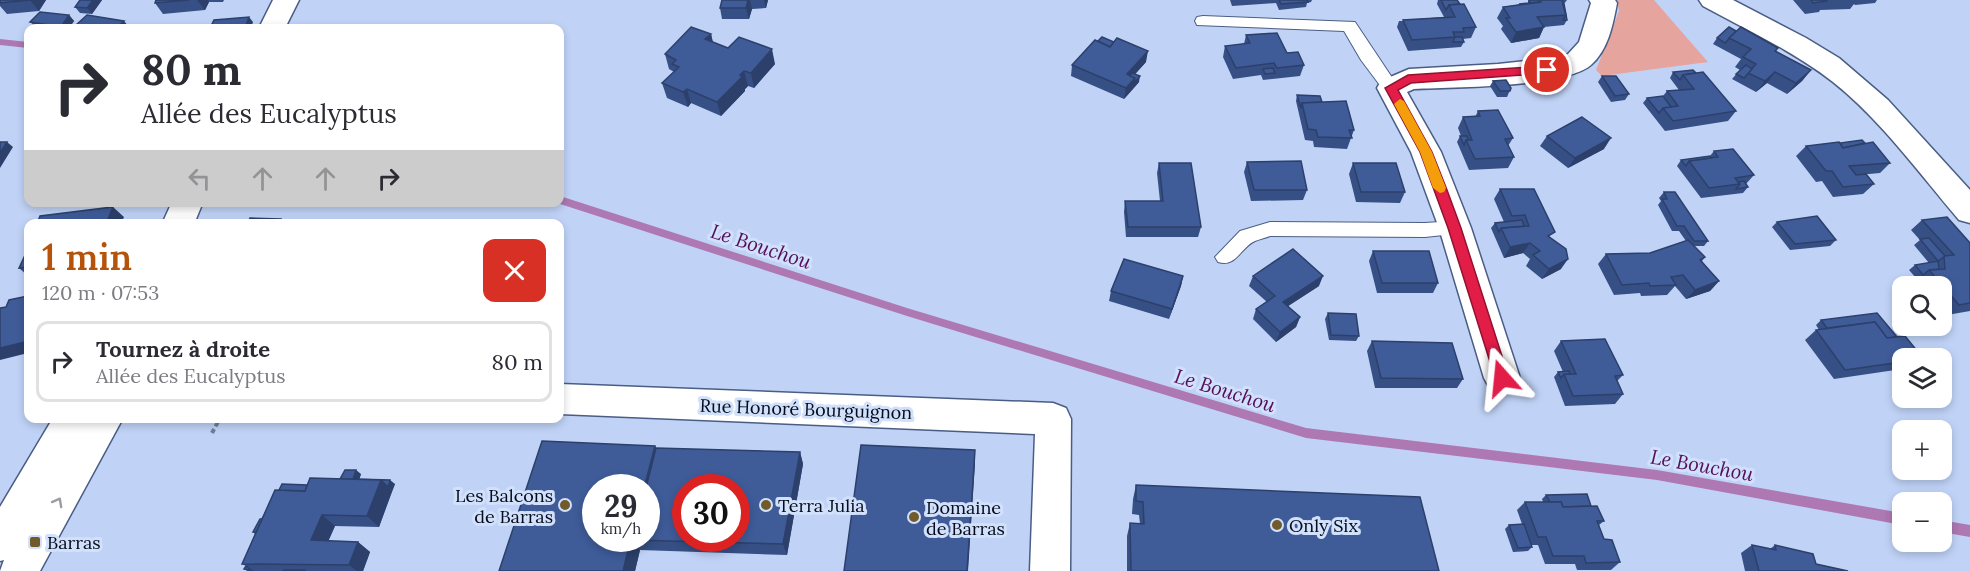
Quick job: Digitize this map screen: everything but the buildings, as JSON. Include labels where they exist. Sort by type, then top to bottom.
[{"type":"street","points":[[274,24],[286,0]]},
{"type":"street","points":[[294,24],[305,0]]},
{"type":"street","points":[[1502,378],[1455,228],[1426,152],[1391,88],[1408,79],[1547,70],[1577,63],[1588,52],[1600,27],[1604,3],[1602,0]]},
{"type":"street","points":[[1712,0],[1815,56],[1844,76],[1872,102],[1970,210]]},
{"type":"street","name":"Rue Honoré Bourguignon","points":[[564,399],[1053,419],[1050,571]]},
{"type":"street","points":[[0,543],[70,423]]},
{"type":"street","points":[[19,571],[102,423]]},
{"type":"lane","points":[[1203,21],[1349,26],[1367,57],[1391,88]]},
{"type":"lane","points":[[1225,258],[1247,236],[1270,229],[1455,228]]},
{"type":"path","points":[[212,433],[217,423]]},
{"type":"shaded area","points":[[1617,0],[1654,0],[1708,62],[1602,76],[1596,70],[1619,11]]},
{"type":"waterway","name":"Le Bouchou","points":[[0,42],[24,45]]},
{"type":"waterway","name":"Le Bouchou","points":[[564,201],[907,312],[1306,433],[1657,475],[1892,517]]},
{"type":"waterway","name":"Le Bouchou","points":[[1952,528],[1970,531]]},
{"type":"slow traffic","points":[[1400,104],[1426,152],[1440,188]]},
{"type":"place","name":"Les Balcons de Barras","points":[[565,505]]},
{"type":"place","name":"Terra Julia","points":[[766,505]]},
{"type":"place","name":"Domaine de Barras","points":[[914,517]]},
{"type":"place","name":"Only Six","points":[[1277,525]]},
{"type":"place","name":"Barras","points":[[35,542]]},
{"type":"route","points":[[1502,378],[1455,228],[1426,152],[1391,88],[1408,79],[1547,70]]}]
